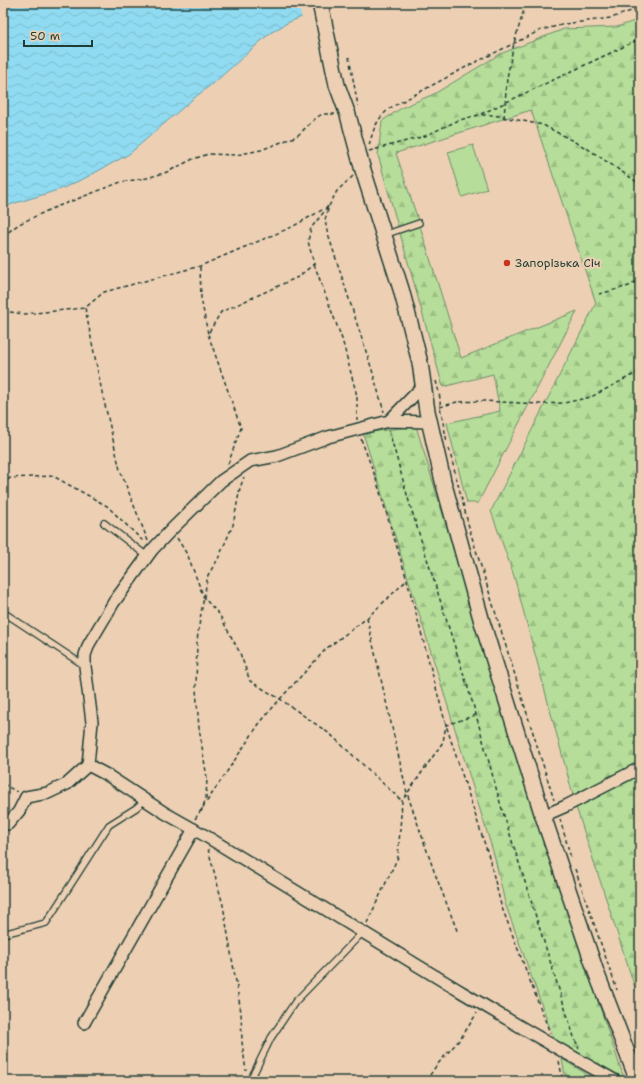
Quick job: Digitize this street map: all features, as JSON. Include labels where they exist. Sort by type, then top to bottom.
[{"type":"main road","points":[[320,3],[337,85],[353,113],[362,167],[401,289],[411,326],[420,363],[429,422],[443,481],[482,622],[550,813],[596,972],[638,1081]]},
{"type":"street","points":[[388,421],[423,386]]},
{"type":"street","points":[[8,824],[19,810],[26,797],[48,793],[67,784],[88,765],[92,722],[85,666],[85,654],[89,644],[114,602],[150,553],[221,481],[250,461],[277,456],[328,437],[388,421],[429,422]]},
{"type":"street","points":[[88,765],[107,775],[164,813],[204,835],[482,1004],[556,1048],[616,1081]]},
{"type":"street","points":[[550,813],[640,768]]},
{"type":"street","points":[[84,1023],[192,828]]},
{"type":"lane","points":[[384,236],[419,223]]},
{"type":"lane","points":[[104,523],[150,553]]},
{"type":"lane","points":[[3,612],[85,666]]},
{"type":"lane","points":[[3,934],[46,923],[109,826],[136,808],[145,800]]},
{"type":"lane","points":[[250,1081],[271,1038],[295,1002],[363,932]]},
{"type":"path","points":[[504,118],[507,78],[514,43],[526,3]]},
{"type":"path","points":[[369,145],[375,126],[382,115],[390,108],[468,66],[541,30],[565,24],[611,18],[640,8]]},
{"type":"path","points":[[563,1081],[556,1048],[501,905],[489,857],[446,725],[407,580],[375,476],[358,429],[357,396],[342,338],[314,264],[308,241],[311,228],[329,206],[337,191],[362,167],[367,151],[425,136],[459,120],[479,115],[640,39]]},
{"type":"path","points":[[3,236],[19,224],[52,209],[121,182],[161,174],[193,159],[208,154],[236,155],[261,150],[297,136],[322,114],[353,113],[349,57]]},
{"type":"path","points":[[479,115],[543,125],[588,149],[640,184]]},
{"type":"path","points":[[638,182],[640,192]]},
{"type":"path","points":[[3,311],[24,314],[85,308],[104,292],[200,266],[292,227],[329,206]]},
{"type":"path","points":[[329,206],[325,220],[327,231],[388,421],[410,506],[476,715],[501,806],[574,1038],[586,1065]]},
{"type":"path","points":[[208,334],[221,312],[298,277],[314,264]]},
{"type":"path","points":[[200,266],[200,298],[208,334],[241,428],[221,481]]},
{"type":"path","points":[[599,294],[629,286],[640,279]]},
{"type":"path","points":[[85,308],[120,470],[150,553]]},
{"type":"path","points":[[440,407],[457,402],[483,401],[539,404],[564,403],[590,396],[640,371]]},
{"type":"path","points":[[434,375],[440,397],[440,407],[449,448],[470,531],[550,813],[571,858]]},
{"type":"path","points":[[201,812],[206,798],[207,778],[199,728],[196,689],[197,641],[200,619],[208,575],[218,559],[233,525],[240,488],[250,461]]},
{"type":"path","points":[[3,485],[10,478],[52,476],[107,506],[150,553]]},
{"type":"path","points":[[172,529],[188,556],[204,598],[219,614],[237,646],[250,682],[280,699],[330,734],[402,801]]},
{"type":"path","points":[[192,828],[259,724],[280,699],[327,648],[367,618],[407,580]]},
{"type":"path","points":[[367,618],[407,793],[434,871],[458,933]]},
{"type":"path","points":[[446,725],[476,715]]},
{"type":"path","points":[[363,932],[398,857],[402,801],[443,742],[446,725]]},
{"type":"path","points":[[3,784],[26,797]]},
{"type":"path","points":[[204,835],[223,905],[240,1012],[246,1073]]},
{"type":"path","points":[[573,865],[618,993]]},
{"type":"path","points":[[426,1081],[436,1066],[461,1038],[482,1004]]},
{"type":"green space","points":[[640,19],[640,1003],[577,810],[514,576],[491,511],[596,303],[531,110],[396,153],[461,358],[577,311],[478,503],[467,503],[447,423],[500,411],[493,374],[443,387],[378,155],[382,121],[403,107],[434,94],[500,54],[564,29],[617,27]]},
{"type":"green space","points":[[473,145],[487,189],[462,197],[448,152]]},
{"type":"green space","points":[[416,426],[534,813],[625,1081],[556,1045],[505,903],[495,858],[363,433]]},
{"type":"green space","points":[[562,1059],[598,1081],[566,1081]]},
{"type":"water","points":[[3,3],[357,3],[325,8],[289,22],[270,33],[216,81],[129,154],[87,177],[61,189],[12,204],[3,209]]},
{"type":"pier","points":[[298,3],[324,3],[326,10],[302,19]]},
{"type":"place","name":"Запорізька Січ","points":[[507,263]]}]
